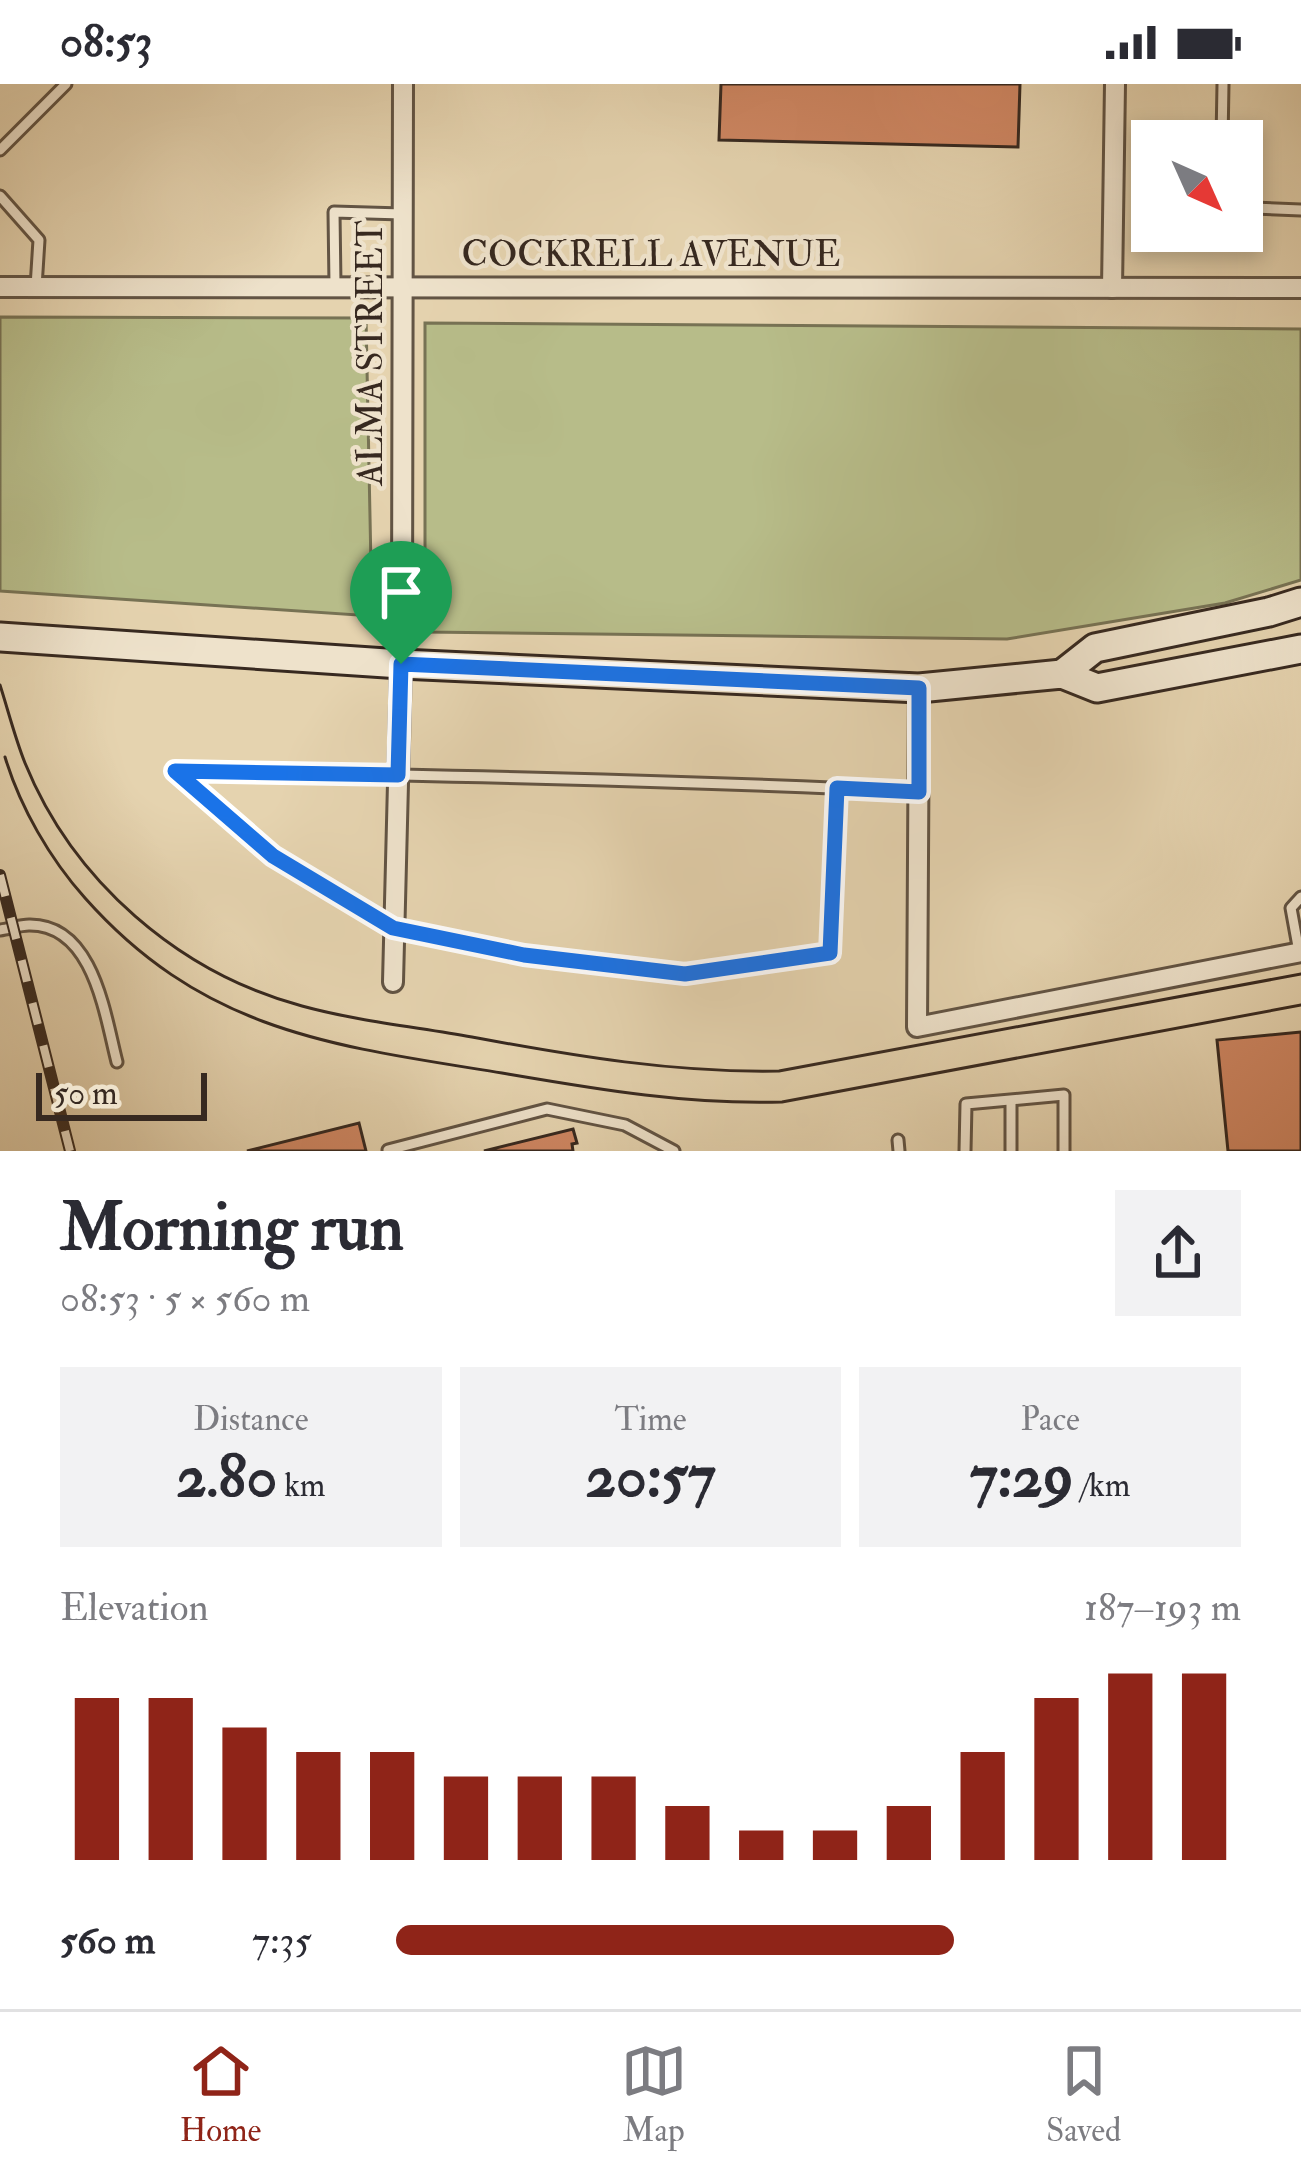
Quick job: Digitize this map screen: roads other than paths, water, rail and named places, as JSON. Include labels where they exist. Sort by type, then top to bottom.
[{"type":"main road","points":[[1062,674],[1095,648],[1269,613],[1301,602]]},
{"type":"main road","points":[[0,637],[401,664],[919,688],[1062,674],[1097,688],[1301,649]]},
{"type":"street","name":"ALMA STREET","points":[[393,982],[401,664],[403,84]]},
{"type":"street","points":[[1112,288],[1115,84]]},
{"type":"street","name":"COCKRELL AVENUE","points":[[0,287],[1301,288]]},
{"type":"street","points":[[919,688],[917,1027],[1300,953]]},
{"type":"lane","points":[[0,150],[66,84]]},
{"type":"lane","points":[[1222,120],[1223,84]]},
{"type":"lane","points":[[0,196],[39,240],[36,287]]},
{"type":"lane","points":[[1263,208],[1301,210]]},
{"type":"lane","points":[[335,285],[334,212],[402,214]]},
{"type":"lane","points":[[837,788],[830,953],[685,974],[524,955],[393,928],[273,856],[175,771],[398,775],[837,788],[919,792]]},
{"type":"lane","points":[[1300,953],[1292,908],[1301,897]]},
{"type":"lane","points":[[0,930],[38,926],[74,945],[100,995],[117,1062]]},
{"type":"lane","points":[[965,1151],[966,1104],[1064,1095],[1064,1151]]},
{"type":"lane","points":[[1010,1102],[1011,1151]]},
{"type":"lane","points":[[388,1150],[547,1109],[626,1125],[674,1151]]},
{"type":"tram line","points":[[0,685],[21,753],[46,806],[101,883],[173,946],[214,971],[257,991],[323,1011],[625,1062],[779,1071],[1301,974]]},
{"type":"tram line","points":[[5,757],[48,849],[85,898],[131,943],[177,978],[226,1006],[276,1026],[383,1053],[642,1095],[782,1102],[1301,1005]]},
{"type":"railway","points":[[0,875],[70,1151]]}]
